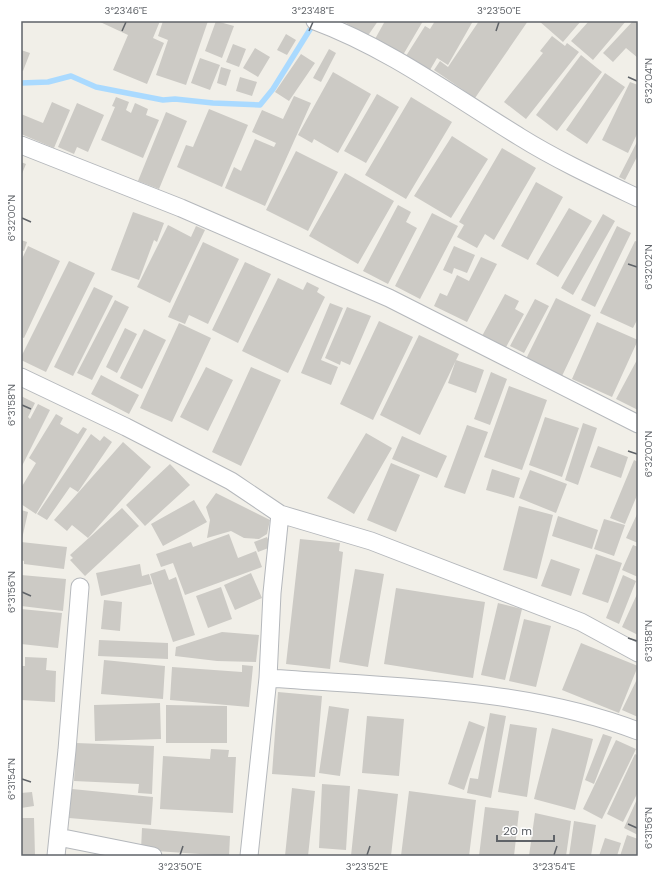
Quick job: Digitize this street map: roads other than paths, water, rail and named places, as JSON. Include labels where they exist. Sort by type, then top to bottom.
[{"type":"street","points":[[322,24],[451,92],[521,138],[638,198]]},
{"type":"street","points":[[21,145],[181,208],[388,298],[638,424]]},
{"type":"street","points":[[21,377],[126,427],[231,481],[280,514],[371,541],[581,622],[638,653]]},
{"type":"street","points":[[249,856],[268,678],[272,593],[280,514]]},
{"type":"street","points":[[56,856],[67,750],[80,587]]},
{"type":"street","points":[[268,678],[452,691],[536,701],[618,723],[638,731]]},
{"type":"street","points":[[58,837],[153,856]]},
{"type":"waterway","points":[[21,83],[48,82],[71,76],[96,87],[163,100],[175,99],[213,103],[260,105],[273,89],[314,23]]}]
